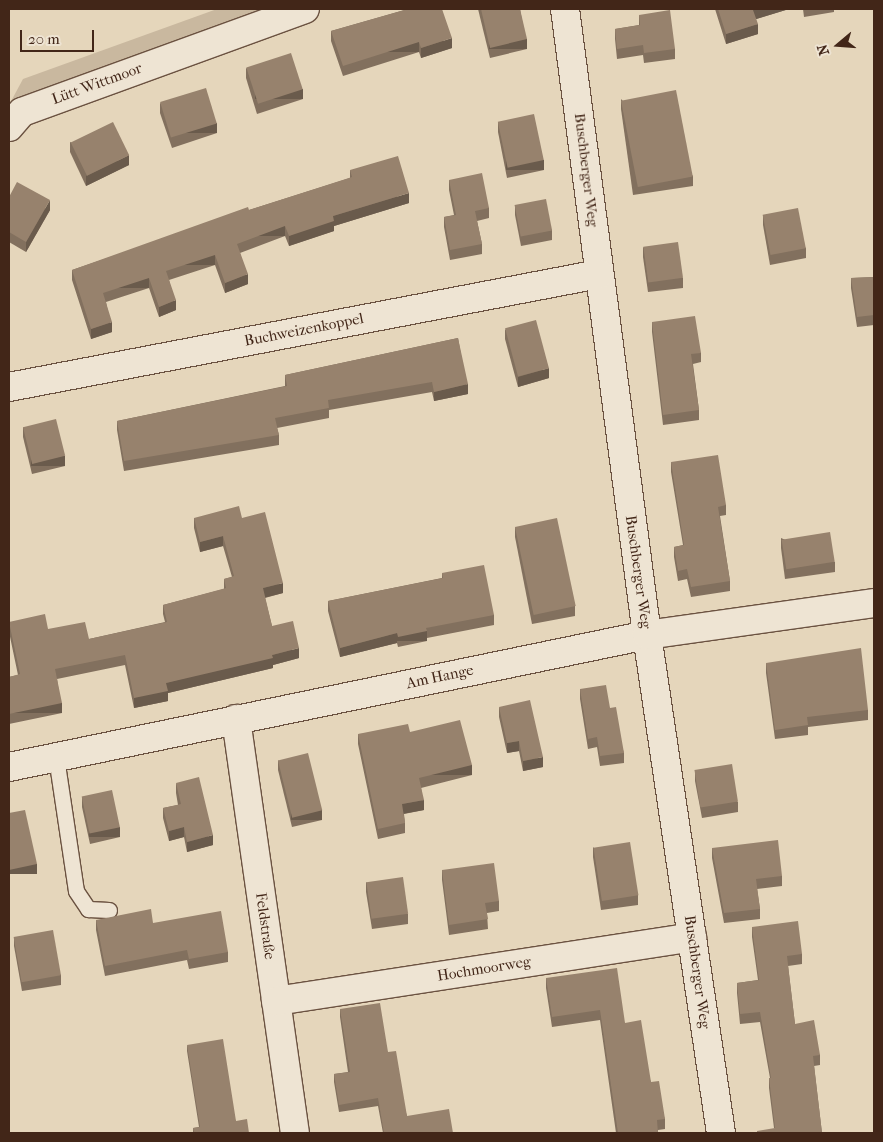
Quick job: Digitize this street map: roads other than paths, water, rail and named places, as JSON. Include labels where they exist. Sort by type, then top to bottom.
[{"type":"street","name":"Lütt Wittmoor","points":[[9,127],[22,112],[305,9]]},
{"type":"street","name":"Buschberger Weg","points":[[565,9],[646,635],[721,1133]]},
{"type":"street","name":"Buchweizenkoppel","points":[[9,387],[599,274]]},
{"type":"street","name":"Am Hange","points":[[9,767],[646,635],[874,603]]},
{"type":"street","name":"Feldstraße","points":[[236,719],[295,1133]]},
{"type":"street","name":"Hochmoorweg","points":[[276,1001],[692,937]]},
{"type":"lane","points":[[56,757],[76,891],[88,909],[109,910]]}]
